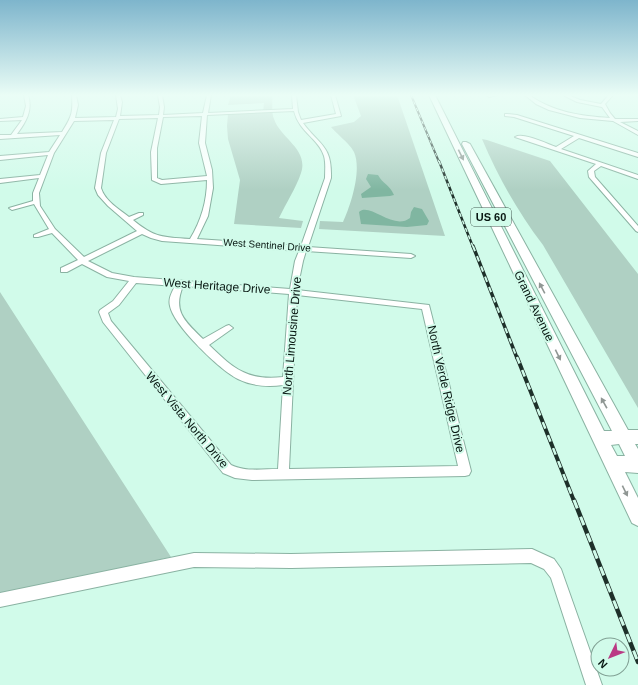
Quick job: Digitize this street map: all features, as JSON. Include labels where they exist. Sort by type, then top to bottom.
[{"type":"highway","name":"Grand Avenue","points":[[448,127],[638,517]]},
{"type":"highway","name":"Grand Avenue","points":[[458,127],[630,437],[638,464]]},
{"type":"highway","points":[[599,438],[630,437]]},
{"type":"highway","points":[[612,464],[638,464]]},
{"type":"street","points":[[12,136],[19,127]]},
{"type":"street","points":[[12,208],[36,202],[36,193],[51,153],[68,127]]},
{"type":"street","name":"West Sentinel Drive","points":[[114,127],[105,146],[98,188],[100,194],[142,232],[153,237],[162,239],[411,256]]},
{"type":"street","points":[[159,127],[155,142],[154,179],[160,182],[210,178]]},
{"type":"street","points":[[192,241],[199,230],[206,212],[210,191],[210,178],[202,144],[204,127]]},
{"type":"street","name":"North Limousine Drive","points":[[283,474],[293,292],[304,248],[328,178],[330,164],[327,154],[320,143],[305,127]]},
{"type":"street","points":[[550,127],[638,155]]},
{"type":"street","points":[[628,127],[638,133]]},
{"type":"street","points":[[0,137],[64,133]]},
{"type":"street","points":[[557,149],[578,136]]},
{"type":"street","points":[[518,137],[526,138],[638,177]]},
{"type":"street","points":[[0,158],[51,153]]},
{"type":"street","points":[[600,164],[591,171],[592,177],[638,230]]},
{"type":"street","points":[[0,181],[43,176]]},
{"type":"street","name":"West Heritage Drive","points":[[36,202],[38,210],[53,230],[83,261],[110,275],[134,280],[293,292],[426,307]]},
{"type":"street","points":[[128,219],[141,214]]},
{"type":"street","points":[[36,236],[53,230]]},
{"type":"street","points":[[64,270],[142,232]]},
{"type":"street","name":"West Vista North Drive","points":[[134,280],[116,303],[103,312],[107,322],[227,469],[235,473],[252,475],[465,471]]},
{"type":"street","points":[[180,283],[175,295],[174,307],[182,322],[226,367],[241,377],[255,381],[270,383],[288,381]]},
{"type":"street","name":"North Verde Ridge Drive","points":[[426,307],[465,471]]},
{"type":"street","points":[[203,344],[229,328]]},
{"type":"street","points":[[0,600],[194,560],[291,561],[532,556],[549,564],[556,574],[594,685]]},
{"type":"shaded area","points":[[227,127],[278,127],[298,150],[301,157],[301,173],[279,218],[303,221],[301,228],[234,224],[240,180],[228,139]]},
{"type":"shaded area","points":[[331,127],[408,127],[445,236],[319,229],[320,221],[343,222],[352,197],[356,178],[357,168],[354,152]]},
{"type":"shaded area","points":[[482,139],[550,161],[638,274],[638,408],[543,245],[509,194]]},
{"type":"shaded area","points":[[368,174],[378,175],[390,188],[394,195],[362,198],[361,194],[371,187],[366,179]]},
{"type":"shaded area","points":[[414,207],[422,209],[429,221],[427,225],[407,227],[361,224],[359,212],[364,210],[396,221],[403,221],[410,218]]},
{"type":"shaded area","points":[[0,292],[171,557],[0,594]]},
{"type":"railway","points":[[424,127],[439,162]]},
{"type":"railway","points":[[439,161],[473,247]]},
{"type":"railway","points":[[473,246],[517,358]]},
{"type":"railway","points":[[517,357],[574,501]]},
{"type":"railway","points":[[574,500],[638,662]]}]
